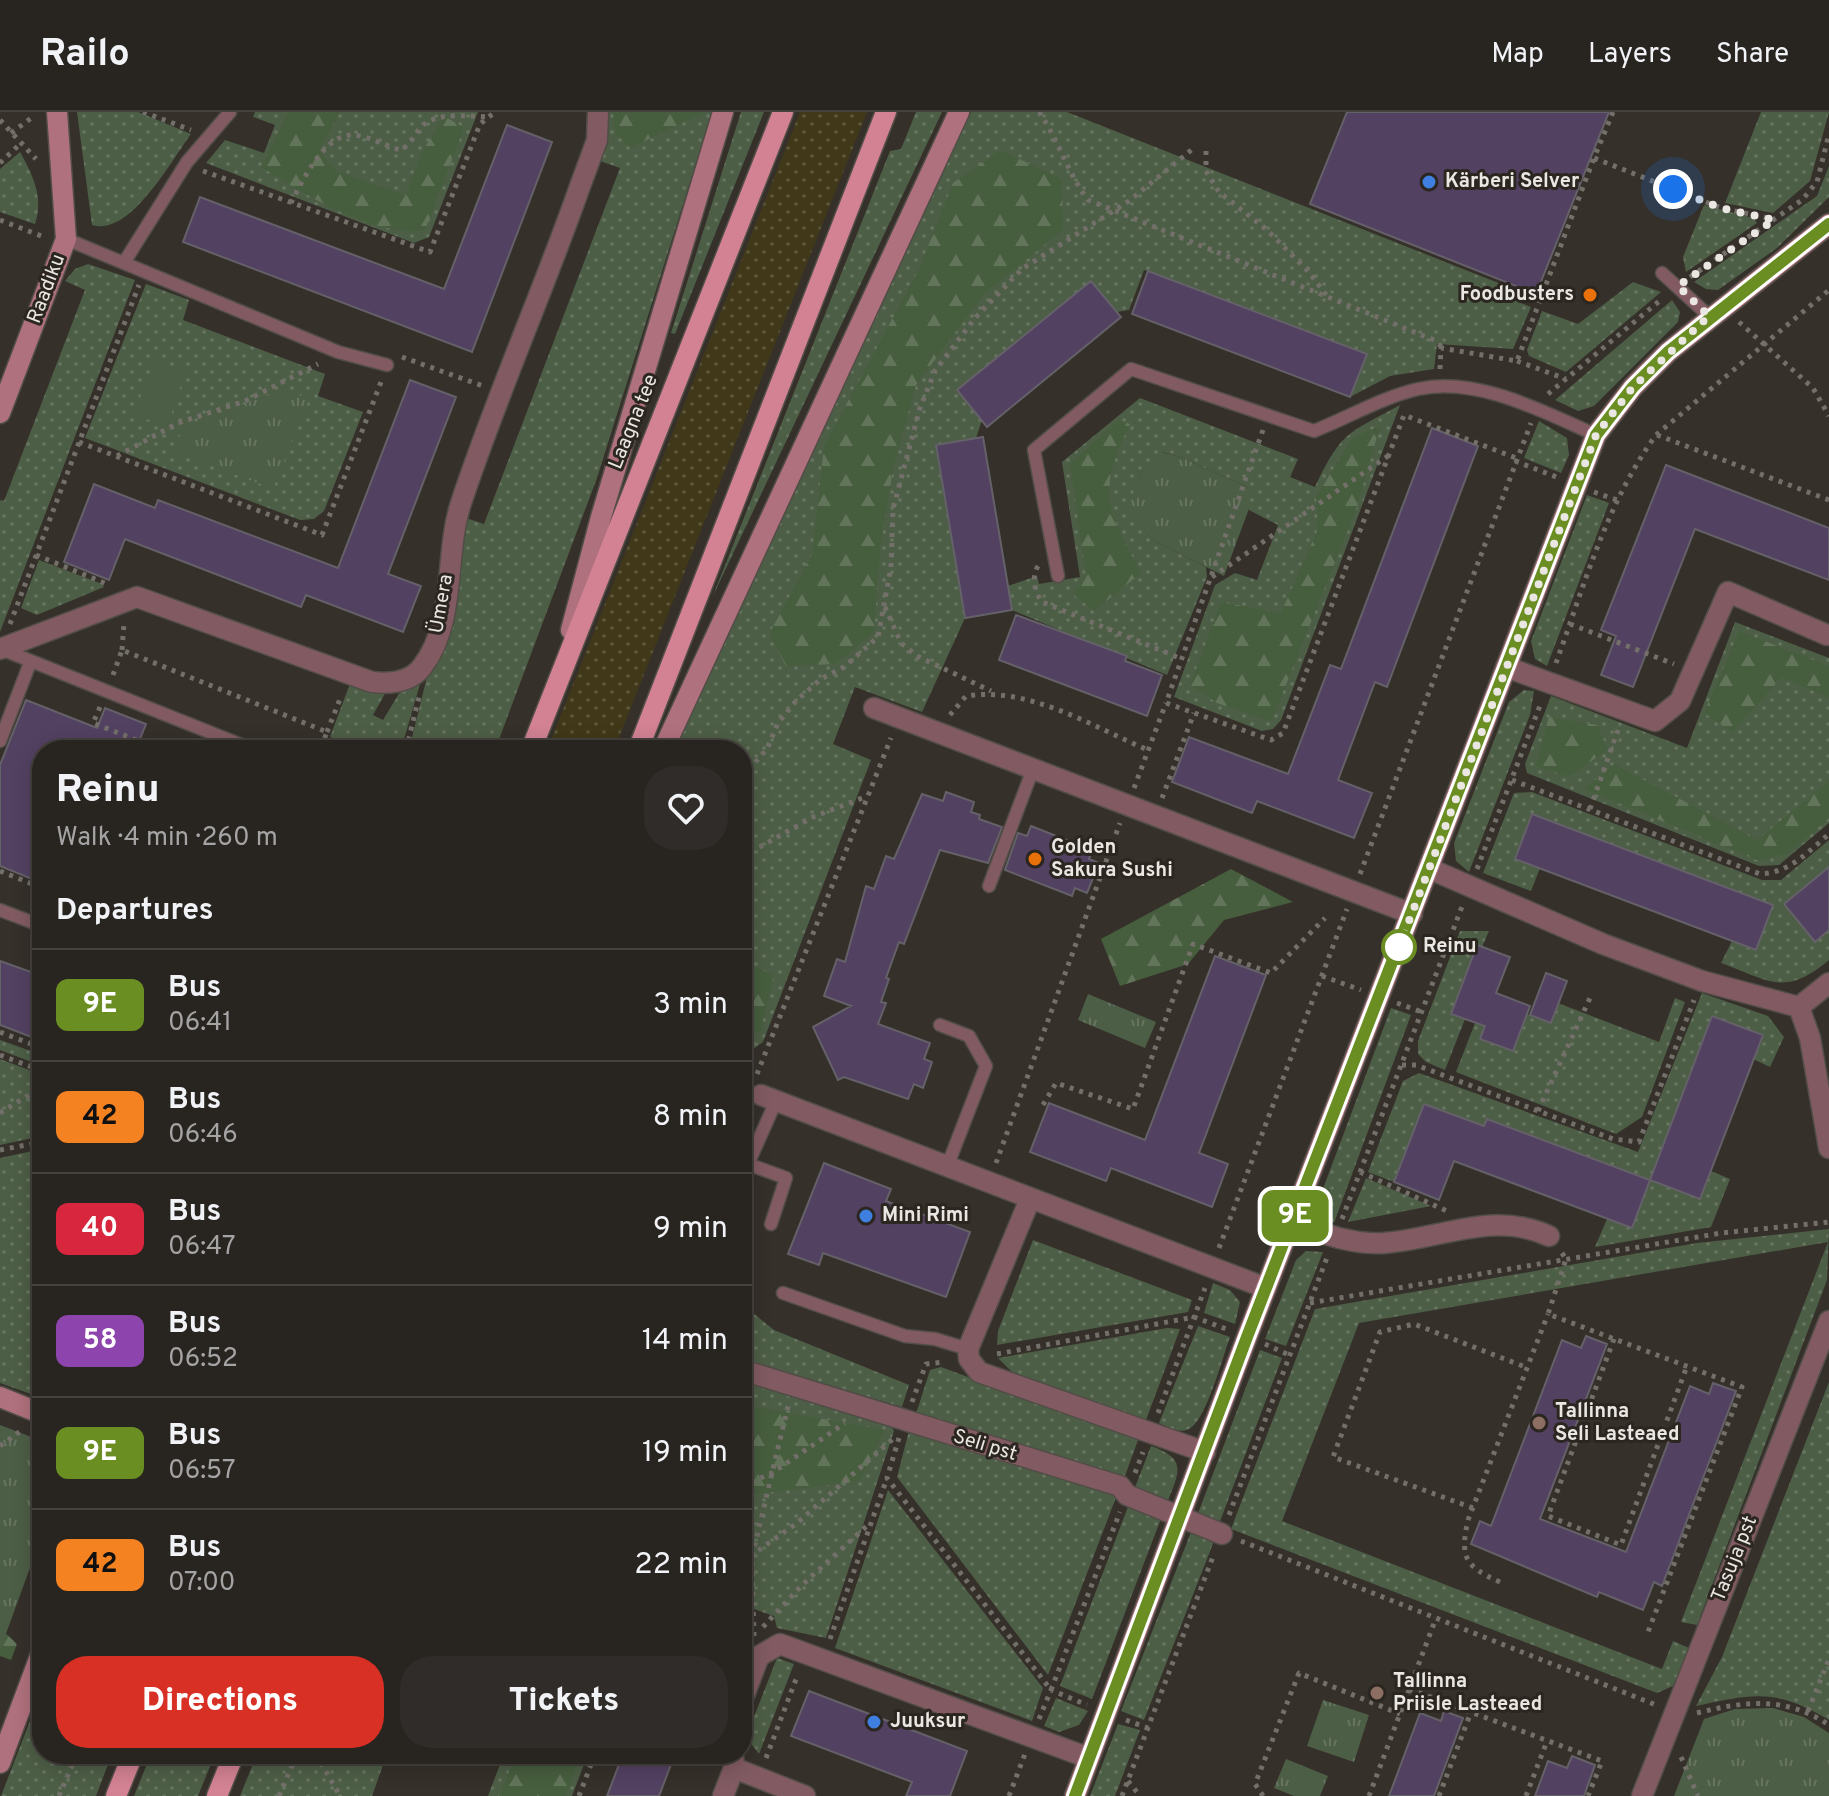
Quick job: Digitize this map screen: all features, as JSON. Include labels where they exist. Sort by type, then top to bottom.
[{"type":"main road","name":"Laagna tee","points":[[535,740],[783,112]]},
{"type":"main road","points":[[642,740],[886,112]]},
{"type":"main road","points":[[116,1796],[129,1764]]},
{"type":"main road","points":[[217,1796],[230,1764]]},
{"type":"street","name":"Raadiku","points":[[0,413],[66,239],[57,112]]},
{"type":"street","name":"Ümera","points":[[420,670],[443,621],[449,557],[462,502],[597,140],[598,112]]},
{"type":"street","points":[[558,680],[601,517],[723,112]]},
{"type":"street","points":[[668,740],[959,112]]},
{"type":"street","points":[[1075,1796],[1266,1288],[1596,435],[1633,387],[1715,312],[1829,224]]},
{"type":"street","points":[[1506,667],[1655,721],[1680,701],[1728,592],[1827,635]]},
{"type":"street","points":[[0,649],[137,597],[372,682],[394,684],[420,670]]},
{"type":"street","points":[[874,708],[1412,914]]},
{"type":"street","points":[[1430,869],[1471,884],[1603,944],[1702,981],[1799,1007]]},
{"type":"street","points":[[1799,1007],[1829,983]]},
{"type":"street","points":[[1799,1007],[1810,1038],[1829,1148]]},
{"type":"street","points":[[762,1094],[1266,1288]]},
{"type":"street","points":[[1030,1199],[968,1349],[969,1359],[979,1372],[1205,1452]]},
{"type":"street","points":[[1293,1223],[1334,1238],[1382,1243],[1499,1223],[1526,1225],[1549,1236]]},
{"type":"street","name":"Tasuja pst","points":[[1642,1796],[1829,1321]]},
{"type":"street","name":"Seli pst","points":[[752,1373],[1120,1486],[1127,1495],[1222,1534]]},
{"type":"street","points":[[0,1397],[32,1410]]},
{"type":"street","points":[[752,1675],[759,1656],[780,1644],[1089,1758]]},
{"type":"street","points":[[0,1763],[32,1678]]},
{"type":"street","points":[[723,1796],[733,1764]]},
{"type":"street","points":[[738,1764],[759,1778],[805,1796]]},
{"type":"lane","points":[[125,261],[187,162],[230,112]]},
{"type":"lane","points":[[66,239],[338,352],[387,365]]},
{"type":"lane","points":[[1662,273],[1715,312]]},
{"type":"lane","points":[[1058,576],[1034,450],[1131,369],[1314,431],[1419,389],[1470,389],[1538,409],[1596,435]]},
{"type":"lane","points":[[0,649],[228,740]]},
{"type":"lane","points":[[0,741],[30,663]]},
{"type":"lane","points":[[989,886],[1033,769]]},
{"type":"lane","points":[[0,910],[32,922]]},
{"type":"lane","points":[[940,1025],[969,1036],[986,1066],[947,1167]]},
{"type":"lane","points":[[752,1135],[762,1094]]},
{"type":"lane","points":[[752,1166],[786,1178],[771,1224]]},
{"type":"lane","points":[[783,1293],[905,1336],[935,1339],[968,1349]]},
{"type":"path","points":[[143,112],[197,132]]},
{"type":"path","points":[[291,203],[315,161],[340,137],[354,135],[401,150],[413,143],[423,124],[442,115],[495,112]]},
{"type":"path","points":[[1039,112],[1055,136],[1068,175],[1088,200],[1111,212],[1434,340],[1443,348],[1517,361],[1566,379]]},
{"type":"path","points":[[1517,361],[1613,112]]},
{"type":"path","points":[[187,162],[205,173],[430,252],[480,124],[487,114]]},
{"type":"path","points":[[11,133],[34,116]]},
{"type":"path","points":[[0,120],[36,159],[39,170]]},
{"type":"path","points":[[1194,1317],[1516,458],[1538,409],[1566,379],[1678,286],[1802,200],[1817,182],[1829,134]]},
{"type":"path","points":[[0,163],[21,143]]},
{"type":"path","points":[[752,766],[767,749],[778,723],[796,701],[821,679],[844,667],[878,637],[885,606],[893,509],[920,408],[935,371],[975,318],[1022,269],[1111,212],[1195,147]]},
{"type":"path","points":[[1206,151],[1206,171],[1219,192],[1267,230],[1308,271],[1327,297]]},
{"type":"path","points":[[1594,158],[1721,208],[1774,220]]},
{"type":"path","points":[[0,220],[43,239],[45,227]]},
{"type":"path","points":[[0,649],[146,270]]},
{"type":"path","points":[[1122,1796],[1617,500],[1634,465],[1656,435],[1829,290]]},
{"type":"path","points":[[1715,312],[1765,343],[1813,388],[1829,416]]},
{"type":"path","points":[[1439,389],[1443,348]]},
{"type":"path","points":[[117,456],[178,423],[282,385],[338,352]]},
{"type":"path","points":[[79,442],[322,535],[391,353],[486,388]]},
{"type":"path","points":[[989,1183],[1182,659],[1268,415]]},
{"type":"path","points":[[1166,703],[1271,740],[1283,733],[1404,415],[1516,458]]},
{"type":"path","points":[[1656,435],[1829,500]]},
{"type":"path","points":[[1211,578],[1389,456]]},
{"type":"path","points":[[1052,546],[1035,571],[1036,594],[1042,602],[1182,659]]},
{"type":"path","points":[[36,555],[116,587]]},
{"type":"path","points":[[885,606],[901,643],[917,656],[992,692]]},
{"type":"path","points":[[1570,624],[1694,671]]},
{"type":"path","points":[[409,740],[425,675],[420,670]]},
{"type":"path","points":[[941,734],[953,709],[966,696],[992,692],[1017,695],[1148,750]]},
{"type":"path","points":[[327,732],[340,699]]},
{"type":"path","points":[[1590,809],[1625,710]]},
{"type":"path","points":[[1156,816],[1194,713]]},
{"type":"path","points":[[762,1094],[865,797],[900,718]]},
{"type":"path","points":[[1512,780],[1760,874],[1777,873],[1792,865],[1829,834]]},
{"type":"path","points":[[752,851],[813,817],[865,797]]},
{"type":"path","points":[[0,871],[32,884]]},
{"type":"path","points":[[1043,1105],[1056,1083],[1133,1109],[1193,944],[1271,973],[1325,918]]},
{"type":"path","points":[[1402,1065],[1416,1065],[1613,1139],[1639,1142],[1702,981]]},
{"type":"path","points":[[1538,1111],[1590,998]]},
{"type":"path","points":[[0,1032],[32,1044]]},
{"type":"path","points":[[0,1055],[32,1067]]},
{"type":"path","points":[[0,1113],[32,1093]]},
{"type":"path","points":[[0,1150],[32,1144]]},
{"type":"path","points":[[1360,1172],[1441,1205],[1468,1228]]},
{"type":"path","points":[[1310,1303],[1721,1233],[1829,1222]]},
{"type":"path","points":[[1549,1236],[1566,1259]]},
{"type":"path","points":[[1500,1582],[1468,1562],[1462,1549],[1473,1508],[1528,1368],[1566,1259]]},
{"type":"path","points":[[1548,1314],[1742,1387],[1648,1632]]},
{"type":"path","points":[[1473,1508],[1333,1457],[1380,1332],[1414,1324],[1528,1368]]},
{"type":"path","points":[[1615,1339],[1548,1516],[1621,1545],[1687,1366]]},
{"type":"path","points":[[791,1394],[752,1557],[754,1637],[802,1585],[872,1521]]},
{"type":"path","points":[[752,1482],[772,1473],[865,1409]]},
{"type":"path","points":[[752,1557],[797,1523],[901,1432]]},
{"type":"path","points":[[759,1778],[801,1667],[820,1657],[832,1637],[887,1478]]},
{"type":"path","points":[[1222,1534],[1675,1712],[1694,1714],[1735,1704],[1776,1702],[1808,1711],[1829,1725]]},
{"type":"path","points":[[1369,1796],[1436,1618]]},
{"type":"path","points":[[1808,1711],[1829,1659]]},
{"type":"path","points":[[1263,1796],[1255,1784],[1299,1673],[1400,1714]]},
{"type":"path","points":[[1409,1689],[1602,1761],[1588,1796]]},
{"type":"path","points":[[1439,1796],[1471,1712]]},
{"type":"path","points":[[1526,1796],[1547,1741]]},
{"type":"path","points":[[59,1796],[73,1764]]},
{"type":"path","points":[[279,1796],[293,1764]]},
{"type":"path","points":[[322,1764],[340,1796]]},
{"type":"path","points":[[579,1796],[591,1764]]},
{"type":"path","points":[[1128,1781],[1140,1796]]},
{"type":"green space","points":[[77,112],[138,112],[191,134],[135,209],[121,220],[106,226],[92,225]]},
{"type":"green space","points":[[255,112],[478,112],[429,237],[414,243],[206,163],[225,140],[264,153],[275,125],[253,117]]},
{"type":"green space","points":[[288,112],[340,112],[319,151],[336,171],[406,195],[422,152],[444,116],[464,128],[425,230],[405,231],[362,221],[318,201],[261,167]]},
{"type":"green space","points":[[609,112],[712,112],[597,478],[499,740],[411,740],[466,518],[484,524],[620,168],[600,161],[606,144]]},
{"type":"green space","points":[[613,112],[705,112],[630,148],[615,132]]},
{"type":"green space","points":[[741,112],[764,112],[675,334],[671,333]]},
{"type":"green space","points":[[916,112],[942,112],[712,598],[890,151],[901,149]]},
{"type":"green space","points":[[971,112],[1067,112],[1511,288],[1508,298],[1531,307],[1513,349],[1437,344],[1434,369],[1390,376],[1350,397],[1367,355],[1144,270],[1129,310],[1117,312],[1091,281],[958,390],[982,420],[976,438],[936,446],[965,618],[922,712],[855,687],[833,744],[871,760],[763,1042],[752,1050],[752,740],[680,740]]},
{"type":"green space","points":[[1761,112],[1829,112],[1810,181],[1773,213],[1725,203]]},
{"type":"green space","points":[[1000,150],[1062,179],[1063,230],[984,294],[916,385],[893,469],[880,550],[874,632],[835,664],[786,666],[769,634],[812,554],[824,446],[919,269],[953,183]]},
{"type":"green space","points":[[20,152],[38,196],[35,224],[0,212],[0,169]]},
{"type":"green space","points":[[1829,166],[1829,197],[1777,248],[1718,290],[1706,289],[1694,282],[1817,196]]},
{"type":"green space","points":[[1704,205],[1753,218],[1757,223],[1686,272],[1683,257]]},
{"type":"green space","points":[[88,264],[135,280],[0,632],[0,500],[4,501],[85,290],[65,281],[75,269]]},
{"type":"green space","points":[[1633,282],[1661,292],[1566,372],[1529,356],[1527,350],[1542,311],[1578,324]]},
{"type":"green space","points":[[146,284],[189,300],[183,320],[325,374],[318,396],[363,412],[324,511],[314,519],[300,520],[85,438]]},
{"type":"green space","points":[[1672,300],[1680,312],[1678,322],[1594,406],[1578,411],[1555,400]]},
{"type":"green space","points":[[156,360],[186,371],[167,427],[133,414]]},
{"type":"green space","points":[[285,389],[309,399],[273,489],[173,451],[184,426]]},
{"type":"green space","points":[[1140,398],[1298,459],[1290,477],[1315,487],[1332,455],[1348,436],[1400,405],[1281,720],[1273,729],[1262,731],[1174,697],[1215,585],[1235,573],[1257,580],[1278,525],[1249,510],[1249,488],[1181,457],[1162,452],[1141,471],[1129,507],[1151,539],[1206,567],[1207,577],[1167,675],[1012,610],[1008,586],[1037,576],[1039,584],[1080,577],[1062,462]]},
{"type":"green space","points":[[1118,420],[1130,424],[1112,469],[1110,500],[1113,515],[1141,573],[1094,611],[1073,594],[1086,576],[1070,464]]},
{"type":"green space","points":[[1539,421],[1567,438],[1569,455],[1561,473],[1524,458]]},
{"type":"green space","points":[[1380,426],[1356,510],[1271,722],[1217,703],[1190,685],[1221,602],[1281,613],[1318,529],[1316,497],[1352,438]]},
{"type":"green space","points":[[1161,452],[1181,457],[1249,488],[1250,506],[1224,576],[1151,539],[1128,507],[1141,471]]},
{"type":"green space","points":[[1587,495],[1609,503],[1547,666],[1535,659],[1531,641]]},
{"type":"green space","points":[[39,560],[104,587],[37,615],[21,608]]},
{"type":"green space","points":[[1735,622],[1829,658],[1829,823],[1779,865],[1759,866],[1527,773],[1525,764],[1551,696],[1687,748]]},
{"type":"green space","points":[[1739,631],[1829,666],[1829,698],[1782,677],[1732,732],[1704,713]]},
{"type":"green space","points":[[422,677],[404,740],[338,740],[330,737],[351,681],[387,690],[373,715],[383,720],[403,687]]},
{"type":"green space","points":[[1524,690],[1534,691],[1530,715],[1469,872],[1456,861],[1454,843],[1509,702]]},
{"type":"green space","points":[[1549,717],[1597,725],[1608,749],[1569,777],[1535,766]]},
{"type":"green space","points":[[1614,764],[1757,840],[1829,781],[1829,818],[1790,852],[1759,861],[1584,789]]},
{"type":"green space","points":[[1532,792],[1762,880],[1781,880],[1829,840],[1829,960],[1800,979],[1788,982],[1765,980],[1721,963],[1732,941],[1756,950],[1540,868],[1531,891],[1483,873],[1514,793]]},
{"type":"green space","points":[[1231,869],[1293,902],[1224,920],[1188,964],[1120,986],[1101,939]]},
{"type":"green space","points":[[1460,931],[1489,931],[1482,947],[1477,945],[1451,1013],[1465,1019],[1445,1070],[1426,1062],[1418,1054],[1418,1041]]},
{"type":"green space","points":[[752,964],[774,976],[760,1032],[752,1033]]},
{"type":"green space","points":[[1702,993],[1768,1016],[1784,1037],[1770,1067],[1753,1059],[1712,1017],[1650,1180],[1487,1119],[1484,1126],[1424,1104],[1394,1182],[1368,1172],[1403,1081],[1419,1073],[1638,1152]]},
{"type":"green space","points":[[1088,994],[1156,1022],[1145,1048],[1078,1020]]},
{"type":"green space","points":[[1675,998],[1685,1002],[1642,1117],[1616,1134],[1456,1072],[1475,1023],[1485,1026],[1513,1051],[1527,1014],[1551,1023],[1558,1003],[1659,1042]]},
{"type":"green space","points":[[1391,1008],[1411,1015],[1334,1223],[1326,1217],[1318,1202]]},
{"type":"green space","points":[[0,1040],[32,1051],[32,1062],[0,1050]]},
{"type":"green space","points":[[0,1059],[32,1071],[32,1138],[0,1145]]},
{"type":"green space","points":[[32,1151],[32,1394],[0,1383],[0,1158]]},
{"type":"green space","points":[[1711,1171],[1730,1179],[1711,1227],[1595,1247],[1607,1219],[1650,1180],[1700,1199]]},
{"type":"green space","points":[[1366,1178],[1431,1206],[1348,1222]]},
{"type":"green space","points":[[1829,1229],[1827,1280],[1697,1625],[1681,1622],[1828,1242],[1359,1323],[1282,1521],[1662,1669],[1673,1641],[1689,1648],[1673,1686],[1657,1693],[1231,1529],[1315,1309],[1697,1243]]},
{"type":"green space","points":[[1033,1240],[1192,1300],[1188,1312],[997,1345],[998,1331]]},
{"type":"green space","points":[[1306,1251],[1323,1252],[1286,1346],[1265,1339],[1296,1260]]},
{"type":"green space","points":[[1213,1283],[1230,1290],[1240,1302],[1235,1324],[1204,1313]]},
{"type":"green space","points":[[752,1312],[774,1330],[909,1385],[902,1407],[752,1362]]},
{"type":"green space","points":[[1198,1326],[1230,1337],[1202,1414],[1189,1429],[1178,1430],[1159,1423]]},
{"type":"green space","points":[[1167,1328],[1180,1329],[1146,1420],[1012,1372],[998,1358]]},
{"type":"green space","points":[[1260,1350],[1282,1358],[1219,1524],[1197,1516]]},
{"type":"green space","points":[[941,1367],[1138,1440],[1125,1476],[916,1414],[930,1370]]},
{"type":"green space","points":[[752,1381],[891,1425],[894,1431],[826,1638],[777,1628],[774,1616],[752,1608]]},
{"type":"green space","points":[[1829,1382],[1829,1720],[1794,1703],[1764,1696],[1696,1706],[1722,1657]]},
{"type":"green space","points":[[752,1406],[885,1430],[860,1481],[752,1495]]},
{"type":"green space","points":[[0,1425],[32,1437],[32,1562],[0,1650]]},
{"type":"green space","points":[[909,1431],[1117,1495],[1048,1675],[897,1477]]},
{"type":"green space","points":[[1151,1446],[1171,1456],[1177,1468],[1167,1503],[1134,1490]]},
{"type":"green space","points":[[888,1490],[1043,1688],[1032,1721],[835,1648]]},
{"type":"green space","points":[[1129,1504],[1162,1516],[1092,1699],[1060,1686]]},
{"type":"green space","points":[[1193,1527],[1216,1536],[1144,1720],[1121,1711]]},
{"type":"green space","points":[[0,1628],[17,1644],[11,1660],[0,1656]]},
{"type":"green space","points":[[777,1658],[794,1664],[759,1754],[752,1745],[752,1722]]},
{"type":"green space","points":[[1056,1698],[1088,1711],[1079,1725],[1059,1732],[1044,1726]]},
{"type":"green space","points":[[1323,1700],[1369,1715],[1354,1762],[1307,1746]]},
{"type":"green space","points":[[1773,1708],[1804,1717],[1829,1733],[1829,1796],[1674,1796],[1704,1719],[1735,1709]]},
{"type":"green space","points":[[32,1716],[32,1764],[108,1764],[96,1796],[1,1796]]},
{"type":"green space","points":[[1118,1724],[1140,1730],[1115,1796],[1090,1796]]},
{"type":"green space","points":[[1286,1759],[1328,1776],[1320,1796],[1294,1796],[1274,1788]]},
{"type":"green space","points":[[147,1764],[211,1764],[198,1796],[134,1796]]},
{"type":"green space","points":[[253,1764],[383,1764],[372,1796],[240,1796]]},
{"type":"green space","points":[[500,1764],[584,1764],[572,1796],[488,1796]]},
{"type":"green space","points":[[512,1764],[577,1764],[566,1796],[499,1796]]},
{"type":"sand","points":[[800,112],[867,112],[618,740],[551,740]]},
{"type":"building","points":[[1347,112],[1609,112],[1536,294],[1310,204]]},
{"type":"building","points":[[507,125],[552,142],[472,352],[183,242],[200,197],[444,289]]},
{"type":"building","points":[[1148,271],[1367,354],[1350,397],[1132,314]]},
{"type":"building","points":[[1091,281],[1121,317],[987,427],[957,390]]},
{"type":"building","points":[[410,380],[456,397],[388,574],[421,586],[403,632],[306,595],[301,607],[125,539],[109,580],[64,562],[94,484],[155,508],[158,500],[338,568]]},
{"type":"building","points":[[1432,428],[1478,446],[1387,687],[1375,682],[1338,780],[1372,793],[1354,838],[1257,801],[1252,813],[1172,782],[1189,737],[1288,774],[1330,665],[1341,669]]},
{"type":"building","points":[[983,437],[1012,610],[965,618],[936,445]]},
{"type":"building","points":[[1666,465],[1829,528],[1829,580],[1695,529],[1633,687],[1601,675],[1616,636],[1601,630]]},
{"type":"building","points":[[1016,615],[1127,656],[1125,661],[1162,675],[1147,716],[999,660]]},
{"type":"building","points":[[26,700],[97,728],[105,708],[146,724],[140,740],[32,740],[32,879],[0,866],[0,765]]},
{"type":"building","points":[[946,792],[974,802],[971,812],[980,815],[979,819],[1002,827],[988,863],[940,850],[904,944],[899,942],[886,978],[889,979],[881,1002],[886,1003],[878,1024],[930,1043],[924,1059],[932,1062],[923,1088],[914,1084],[908,1099],[844,1077],[838,1080],[813,1027],[851,1006],[824,996],[837,959],[845,962],[866,886],[874,889],[886,856],[894,859],[922,794],[943,801]]},
{"type":"building","points":[[1532,814],[1773,905],[1756,950],[1515,859]]},
{"type":"building","points":[[1031,826],[1092,850],[1089,859],[1099,863],[1087,893],[1075,888],[1072,896],[1005,870],[1018,833],[1027,836]]},
{"type":"building","points":[[1829,867],[1829,930],[1815,942],[1784,904]]},
{"type":"building","points":[[1477,945],[1510,957],[1496,993],[1530,1006],[1513,1051],[1480,1039],[1485,1026],[1451,1014]]},
{"type":"building","points":[[1215,956],[1266,975],[1199,1153],[1228,1164],[1212,1207],[1111,1168],[1106,1181],[1030,1152],[1049,1103],[1145,1140]]},
{"type":"building","points":[[0,961],[32,972],[32,1037],[0,1025]]},
{"type":"building","points":[[1546,973],[1567,981],[1551,1023],[1530,1015]]},
{"type":"building","points":[[1712,1016],[1763,1035],[1700,1199],[1650,1180]]},
{"type":"building","points":[[1424,1104],[1484,1126],[1487,1119],[1650,1180],[1632,1228],[1454,1161],[1439,1200],[1394,1182]]},
{"type":"building","name":"Mini Rimi","points":[[824,1163],[891,1189],[886,1201],[970,1232],[946,1297],[823,1253],[819,1265],[788,1254]]},
{"type":"building","points":[[1586,1336],[1607,1344],[1540,1519],[1626,1552],[1690,1386],[1709,1394],[1713,1383],[1736,1391],[1662,1586],[1654,1582],[1643,1610],[1599,1592],[1597,1597],[1471,1544],[1480,1521],[1491,1526],[1562,1340],[1581,1348]]},
{"type":"building","points":[[809,1691],[967,1751],[950,1796],[906,1796],[912,1782],[791,1736]]},
{"type":"building","points":[[1444,1711],[1463,1718],[1434,1796],[1389,1796],[1420,1713],[1441,1721]]},
{"type":"building","points":[[1572,1756],[1595,1765],[1584,1796],[1535,1796],[1548,1761],[1567,1768]]},
{"type":"building","points":[[619,1764],[671,1764],[659,1796],[607,1796]]},
{"type":"bus line","name":"9E","points":[[1075,1796],[1247,1337],[1596,435],[1633,387],[1668,352],[1709,316],[1817,237],[1829,224]]},
{"type":"place","name":"Kärberi Selver","points":[[1429,182]]},
{"type":"place","name":"Foodbusters","points":[[1590,295]]},
{"type":"place","name":"Golden Sakura Sushi","points":[[1035,859]]},
{"type":"place","name":"Reinu","points":[[1399,947]]},
{"type":"place","name":"Mini Rimi","points":[[866,1216]]},
{"type":"place","name":"Tallinna Seli Lasteaed","points":[[1539,1423]]},
{"type":"place","name":"Tallinna Priisle Lasteaed","points":[[1377,1693]]},
{"type":"place","name":"Juuksur","points":[[874,1722]]},
{"type":"route","points":[[1399,947],[1596,435],[1633,387],[1709,316],[1678,286],[1774,220],[1721,208],[1673,189]]}]
